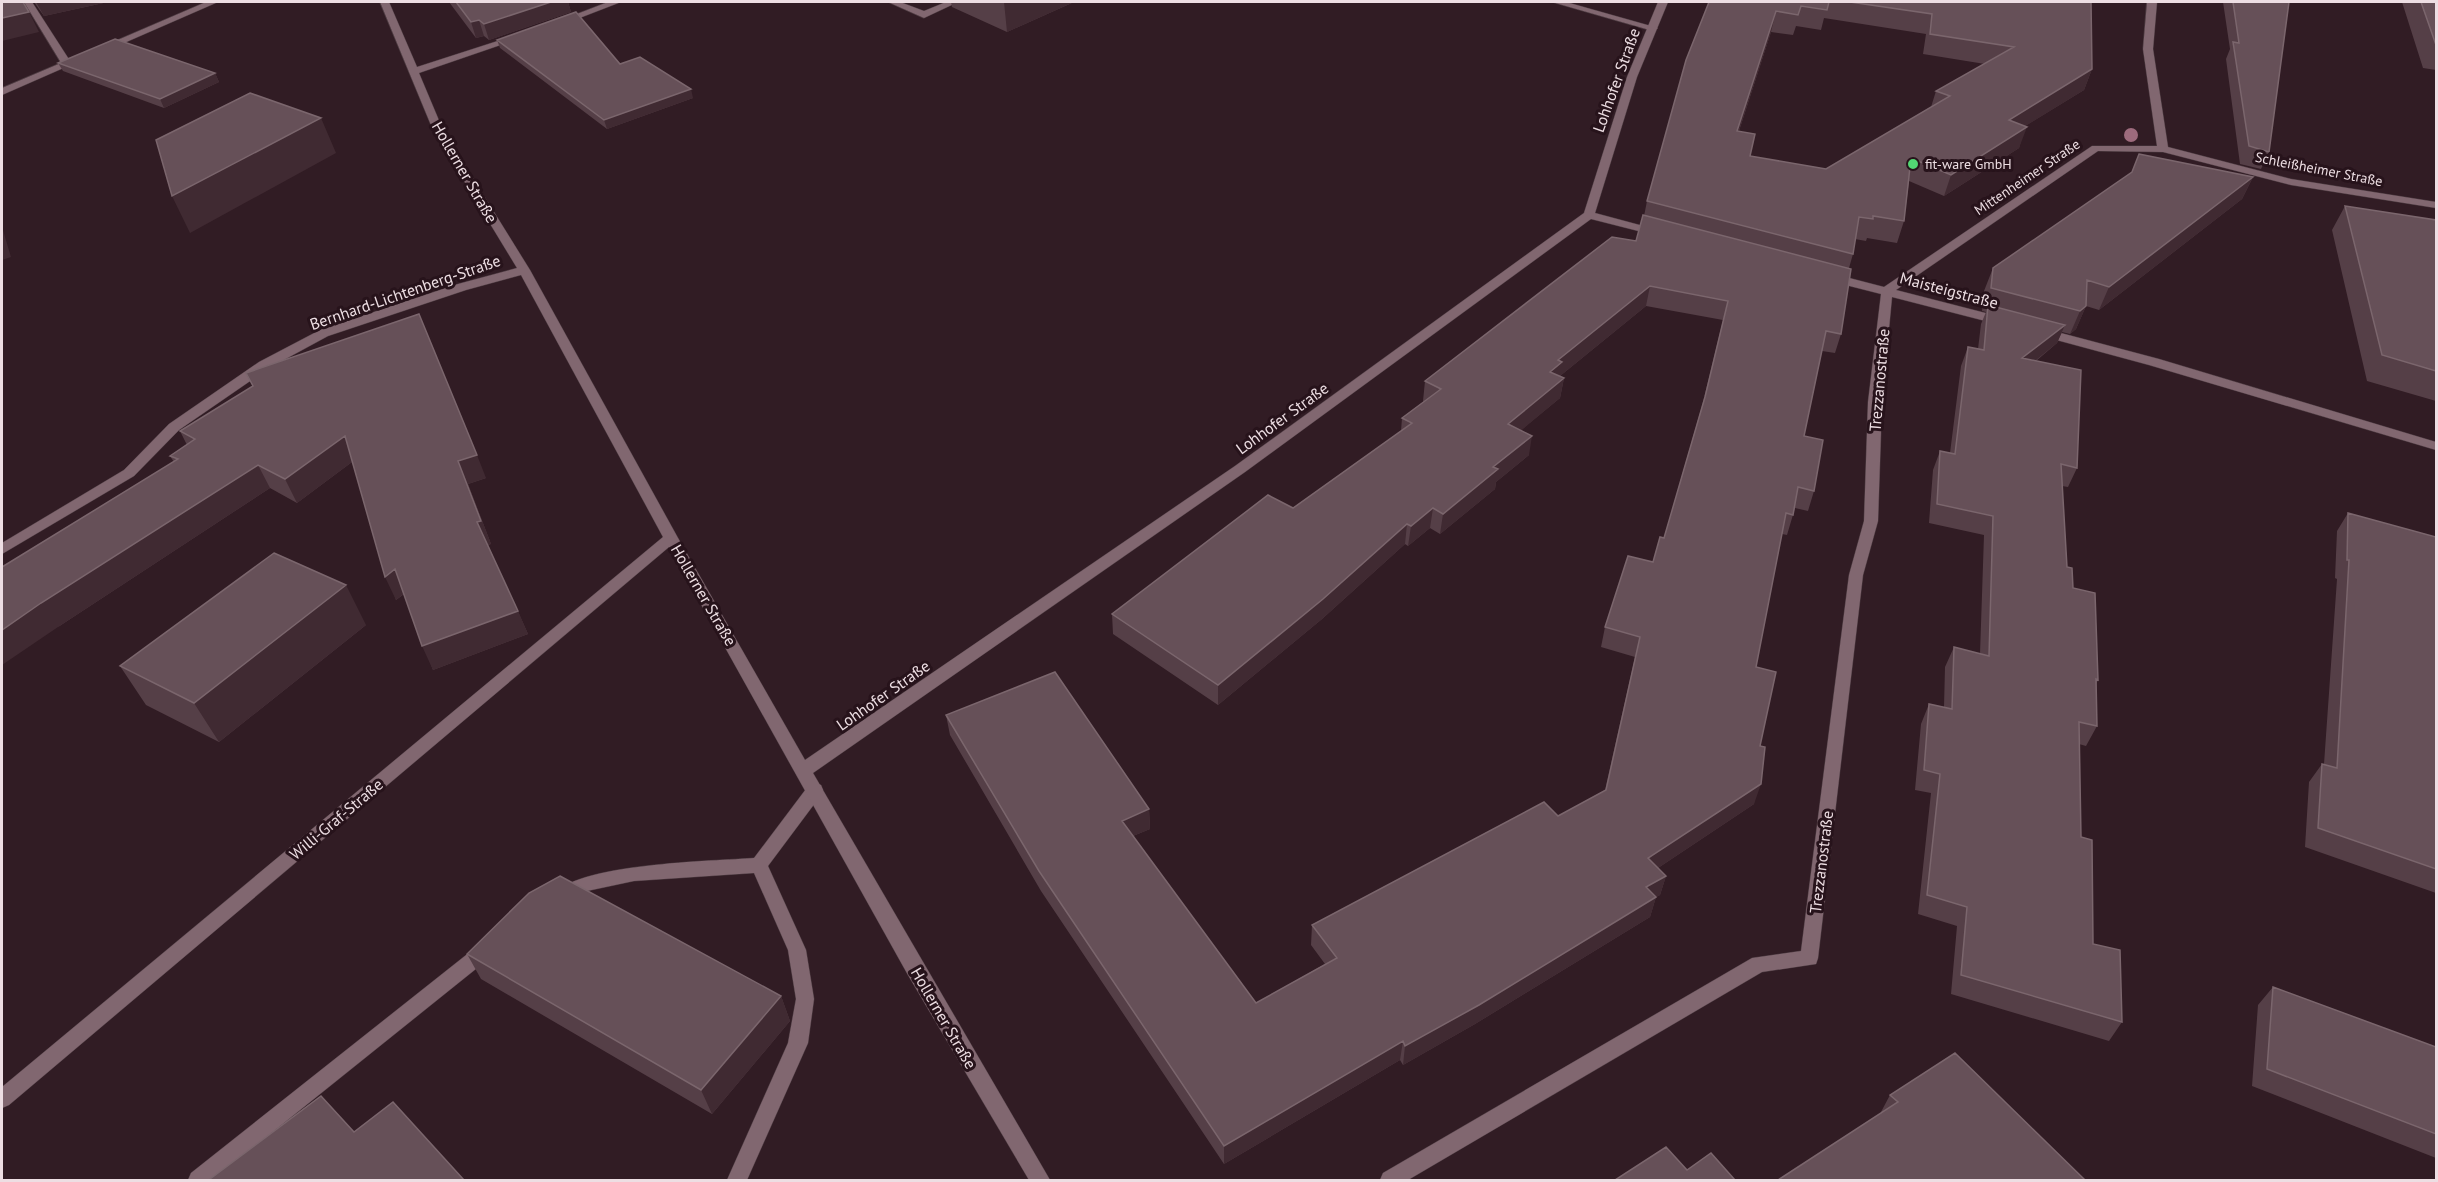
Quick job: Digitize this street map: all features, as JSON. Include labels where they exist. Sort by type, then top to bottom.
[{"type":"street","points":[[27,2],[67,64]]},
{"type":"street","points":[[98,51],[213,2]]},
{"type":"street","name":"Hollerner Straße","points":[[384,2],[438,130],[524,270],[671,538],[915,969],[1040,1180]]},
{"type":"street","points":[[554,26],[616,2]]},
{"type":"street","points":[[893,2],[924,15],[953,2]]},
{"type":"street","points":[[1557,2],[1653,28]]},
{"type":"street","name":"Lohhofer Straße","points":[[804,771],[1240,469],[1589,215],[1632,76],[1663,2]]},
{"type":"street","points":[[2152,2],[2148,49],[2163,149]]},
{"type":"street","points":[[413,72],[532,33]]},
{"type":"street","points":[[2,92],[88,55]]},
{"type":"street","name":"Mittenheimer Straße","points":[[1887,291],[2096,148],[2163,149]]},
{"type":"street","name":"Schleißheimer Straße","points":[[2163,149],[2291,182],[2436,205]]},
{"type":"street","points":[[1589,215],[1667,235]]},
{"type":"street","name":"Bernhard-Lichtenberg-Straße","points":[[2,549],[129,473],[174,427],[264,365],[314,339],[441,294],[524,270]]},
{"type":"street","name":"Maisteigstraße","points":[[1822,274],[2009,323]]},
{"type":"street","name":"Trezzanostraße","points":[[1390,1180],[1759,964],[1809,958],[1856,575],[1870,521],[1875,402],[1887,291]]},
{"type":"street","points":[[2031,329],[2154,362],[2436,446]]},
{"type":"street","name":"Willi-Graf-Straße","points":[[2,1099],[671,538]]},
{"type":"street","points":[[547,905],[583,885],[634,874],[759,865],[815,790]]},
{"type":"street","points":[[737,1180],[798,1044],[805,999],[797,950],[759,865]]},
{"type":"street","points":[[198,1180],[501,937]]},
{"type":"building","points":[[2,2],[23,2],[29,12],[2,18]]},
{"type":"building","points":[[456,2],[551,2],[484,24],[479,20],[471,22]]},
{"type":"building","points":[[1709,2],[1829,2],[1827,10],[1801,6],[1798,15],[1776,11],[1737,131],[1755,134],[1750,156],[1826,169],[1950,96],[1936,91],[2014,47],[1930,34],[1932,14],[1850,2],[2091,2],[2092,69],[2009,120],[2027,127],[1951,175],[1911,158],[1904,221],[1873,216],[1873,219],[1859,217],[1853,254],[1647,201],[1686,60]]},
{"type":"building","points":[[2233,2],[2289,2],[2269,152],[2249,146],[2233,42],[2239,43]]},
{"type":"building","points":[[2421,2],[2436,2],[2436,45]]},
{"type":"building","points":[[576,12],[620,64],[640,57],[691,89],[604,120],[497,40]]},
{"type":"building","points":[[115,39],[215,73],[160,99],[58,63]]},
{"type":"building","points":[[250,93],[321,118],[172,196],[156,140]]},
{"type":"building","points":[[2139,154],[2253,177],[2109,287],[2087,280],[2086,306],[2080,311],[1991,288],[1993,268],[2132,172]]},
{"type":"building","points":[[2345,206],[2436,220],[2436,371],[2382,355]]},
{"type":"building","points":[[1643,215],[1851,269],[1841,334],[1826,331],[1804,436],[1823,440],[1814,491],[1798,487],[1793,515],[1786,513],[1756,667],[1776,672],[1760,746],[1765,747],[1761,784],[1648,858],[1666,876],[1646,887],[1656,897],[1479,1005],[1405,1046],[1403,1041],[1224,1146],[1039,871],[946,715],[1055,672],[1149,809],[1122,821],[1256,1003],[1337,958],[1312,925],[1544,802],[1558,816],[1606,790],[1640,637],[1605,627],[1628,556],[1653,562],[1660,537],[1664,538],[1705,397],[1728,301],[1650,286],[1558,360],[1562,362],[1550,372],[1564,378],[1508,424],[1532,436],[1493,467],[1498,469],[1443,514],[1433,508],[1411,526],[1407,524],[1323,599],[1218,685],[1112,614],[1268,495],[1293,508],[1412,423],[1402,418],[1441,389],[1425,381],[1612,237],[1636,241]]},
{"type":"building","points":[[1988,305],[2065,325],[2022,358],[2081,370],[2077,468],[2061,464],[2067,567],[2072,568],[2073,588],[2095,593],[2097,726],[2079,722],[2081,837],[2092,840],[2093,944],[2120,950],[2122,1022],[1961,975],[1967,907],[1927,895],[1940,774],[1924,770],[1929,704],[1952,709],[1954,647],[1989,656],[1993,516],[1937,504],[1940,451],[1955,454],[1968,347],[1984,350]]},
{"type":"building","points":[[419,314],[477,455],[458,461],[481,521],[477,522],[518,611],[422,646],[395,569],[385,577],[345,436],[285,479],[258,465],[2,630],[2,567],[178,459],[170,456],[195,439],[180,431],[253,386],[246,373]]},
{"type":"building","points":[[2348,513],[2436,537],[2436,869],[2318,828],[2322,764],[2337,768],[2349,560],[2347,560]]},
{"type":"building","points":[[274,553],[346,585],[194,703],[120,666]]},
{"type":"building","points":[[560,876],[781,996],[701,1090],[467,954],[529,893]]},
{"type":"building","points":[[2273,987],[2436,1047],[2436,1134],[2267,1069]]},
{"type":"building","points":[[1955,1053],[2085,1180],[1778,1180],[1898,1102],[1890,1095]]},
{"type":"building","points":[[321,1096],[354,1132],[393,1102],[464,1180],[210,1179]]},
{"type":"building","points":[[1666,1147],[1687,1170],[1711,1153],[1735,1180],[1615,1180]]},
{"type":"place","name":"fit-ware GmbH","points":[[1913,164]]}]
